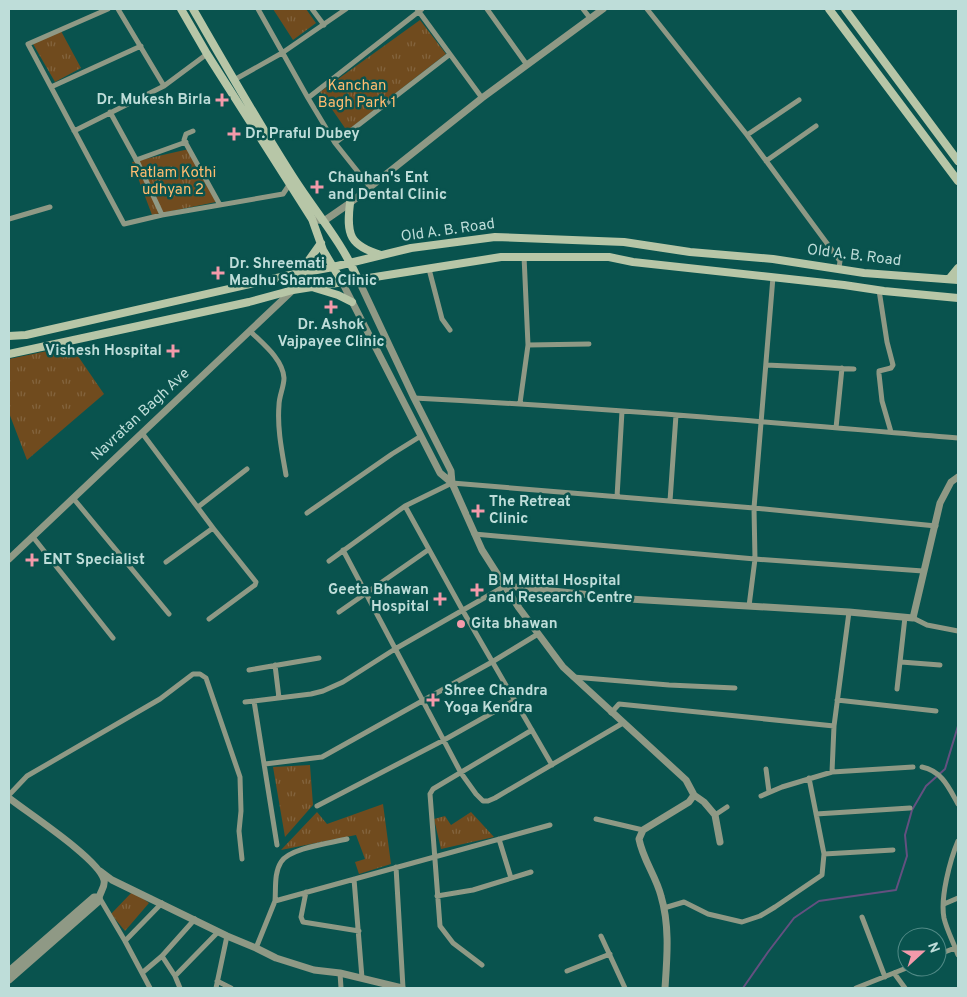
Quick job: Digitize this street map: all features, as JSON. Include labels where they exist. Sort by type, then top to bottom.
[{"type":"main road","points":[[181,9],[207,54],[312,219],[321,243],[342,282]]},
{"type":"main road","points":[[193,9],[262,128],[300,189],[324,221],[351,263],[358,279]]},
{"type":"main road","points":[[830,9],[958,180]]},
{"type":"main road","points":[[845,9],[958,161]]},
{"type":"main road","points":[[350,203],[348,227],[356,244],[364,250],[381,255]]},
{"type":"main road","name":"Old A. B. Road","points":[[9,336],[26,335],[411,248],[495,237],[624,242],[690,252],[773,259],[864,273],[958,280]]},
{"type":"main road","points":[[299,274],[321,243]]},
{"type":"main road","name":"Old A. B. Road","points":[[9,354],[249,302],[293,290],[501,256],[609,257],[633,262],[958,298]]},
{"type":"main road","points":[[948,279],[958,268]]},
{"type":"main road","points":[[311,287],[338,295],[352,302]]},
{"type":"street","points":[[108,9],[28,44],[124,224],[162,215],[283,194],[289,184],[300,189]]},
{"type":"street","points":[[118,9],[164,86]]},
{"type":"street","points":[[258,9],[335,143],[370,187]]},
{"type":"street","points":[[312,9],[324,25]]},
{"type":"street","points":[[234,80],[282,53],[346,9]]},
{"type":"street","points":[[487,9],[527,65]]},
{"type":"street","points":[[583,9],[590,18]]},
{"type":"street","points":[[312,219],[324,221],[350,203],[482,98],[603,9]]},
{"type":"street","points":[[647,9],[747,135],[840,261],[839,268]]},
{"type":"street","points":[[308,98],[419,10],[449,55],[482,98]]},
{"type":"street","points":[[51,87],[141,46]]},
{"type":"street","points":[[74,131],[164,86],[207,54]]},
{"type":"street","points":[[335,143],[449,55]]},
{"type":"street","points":[[747,135],[799,100]]},
{"type":"street","points":[[110,112],[136,160],[162,215]]},
{"type":"street","points":[[766,161],[816,126]]},
{"type":"street","points":[[193,131],[184,136],[186,142],[220,205]]},
{"type":"street","points":[[136,160],[186,142]]},
{"type":"street","points":[[9,219],[50,207]]},
{"type":"street","points":[[520,403],[528,345],[524,256]]},
{"type":"street","points":[[429,268],[442,319],[450,330]]},
{"type":"street","points":[[749,606],[755,558],[754,508],[773,277]]},
{"type":"street","points":[[358,279],[451,471],[452,484],[474,534],[505,586],[563,667],[686,780],[694,795],[704,802],[714,815],[720,842]]},
{"type":"street","points":[[342,282],[440,473],[452,484]]},
{"type":"street","name":"Navratan Bagh Ave","points":[[9,559],[293,290]]},
{"type":"street","points":[[879,290],[887,342],[893,365],[891,368],[879,372],[882,401],[891,432]]},
{"type":"street","points":[[250,330],[271,352],[284,377],[278,405],[279,437],[286,475]]},
{"type":"street","points":[[528,345],[589,344]]},
{"type":"street","points":[[766,365],[854,368]]},
{"type":"street","points":[[836,428],[842,368]]},
{"type":"street","points":[[414,398],[520,403],[958,438]]},
{"type":"street","points":[[617,497],[622,411]]},
{"type":"street","points":[[670,501],[676,415]]},
{"type":"street","points":[[142,433],[256,582],[255,585],[209,619]]},
{"type":"street","points":[[307,513],[421,436]]},
{"type":"street","points":[[198,507],[247,469]]},
{"type":"street","points":[[913,618],[940,503],[951,482],[958,477]]},
{"type":"street","points":[[329,561],[405,506],[452,484],[754,508],[936,526]]},
{"type":"street","points":[[73,498],[169,614]]},
{"type":"street","points":[[405,506],[462,611],[552,765]]},
{"type":"street","points":[[166,562],[214,528]]},
{"type":"street","points":[[474,534],[923,571]]},
{"type":"street","points":[[33,537],[113,638]]},
{"type":"street","points":[[343,550],[461,773],[483,801],[488,801],[623,723]]},
{"type":"street","points":[[339,612],[428,550]]},
{"type":"street","points":[[245,702],[323,691],[343,682],[395,649],[505,586],[629,599],[904,617],[913,618],[927,625],[958,630]]},
{"type":"street","points":[[832,772],[834,726],[849,612]]},
{"type":"street","points":[[897,689],[904,617]]},
{"type":"street","points":[[265,764],[322,757],[492,662],[538,634]]},
{"type":"street","points":[[249,670],[319,658]]},
{"type":"street","points":[[901,662],[940,665]]},
{"type":"street","points":[[275,666],[279,698]]},
{"type":"street","points":[[242,859],[239,831],[241,811],[240,777],[206,678],[200,674],[193,674],[160,699],[28,776],[9,796],[86,856],[100,871],[112,880],[218,932],[276,958],[314,970],[340,973],[403,988],[396,867]]},
{"type":"street","points":[[573,677],[735,688]]},
{"type":"street","points":[[317,806],[444,740],[515,700]]},
{"type":"street","points":[[837,700],[936,711]]},
{"type":"street","points":[[254,701],[277,845]]},
{"type":"street","points":[[611,713],[619,704],[834,726]]},
{"type":"street","points":[[482,965],[453,943],[440,926],[430,794],[433,789],[532,730]]},
{"type":"street","points":[[761,796],[809,778],[832,772],[913,767]]},
{"type":"street","points":[[922,767],[933,769],[938,773],[958,804]]},
{"type":"street","points":[[766,769],[769,792]]},
{"type":"street","points":[[664,908],[684,902],[708,914],[742,922],[760,916],[822,875],[824,854],[809,778]]},
{"type":"street","points":[[665,988],[668,946],[664,908],[659,890],[640,845],[640,835],[643,830],[689,802],[694,795]]},
{"type":"street","points":[[714,815],[727,807]]},
{"type":"street","points":[[816,814],[910,808]]},
{"type":"street","points":[[596,819],[643,830]]},
{"type":"street","points":[[275,900],[550,825]]},
{"type":"street","points":[[256,948],[275,900],[277,872],[281,861],[290,853],[347,839]]},
{"type":"street","points":[[499,839],[511,878]]},
{"type":"street","points":[[958,841],[946,888],[944,904],[944,918],[958,955]]},
{"type":"street","points":[[824,854],[893,850]]},
{"type":"street","points":[[9,980],[99,901],[98,897],[104,886],[104,879],[100,871]]},
{"type":"street","points":[[438,896],[473,890],[531,872]]},
{"type":"street","points":[[354,879],[362,978]]},
{"type":"street","points":[[306,892],[301,917],[303,922],[359,932]]},
{"type":"street","points":[[9,971],[94,897],[98,897]]},
{"type":"street","points":[[98,897],[125,941],[150,988]]},
{"type":"street","points":[[944,904],[958,898]]},
{"type":"street","points":[[125,941],[162,903]]},
{"type":"street","points":[[862,917],[885,977]]},
{"type":"street","points":[[142,974],[162,956],[195,920]]},
{"type":"street","points":[[174,976],[218,932]]},
{"type":"street","points":[[216,988],[227,936]]},
{"type":"street","points":[[601,936],[625,988]]},
{"type":"street","points":[[947,951],[956,948]]},
{"type":"street","points":[[567,970],[610,954]]},
{"type":"street","points":[[162,956],[180,988]]},
{"type":"street","points":[[856,988],[897,972]]},
{"type":"street","points":[[340,973],[341,988]]},
{"type":"street","points":[[894,973],[905,988]]},
{"type":"street","points":[[217,981],[231,988]]},
{"type":"green space","points":[[273,9],[306,9],[316,23],[293,40]]},
{"type":"green space","name":"Kanchan Bagh Park 1","points":[[420,20],[446,54],[347,131],[320,92]]},
{"type":"green space","points":[[61,31],[81,68],[55,82],[33,44]]},
{"type":"green space","name":"Ratlam Kothi udhyan 2","points":[[189,149],[216,202],[152,215],[132,162]]},
{"type":"green space","points":[[71,346],[104,394],[27,460],[9,413],[9,359]]},
{"type":"green space","points":[[310,765],[313,805],[285,837],[273,767]]},
{"type":"green space","points":[[383,804],[391,864],[359,874],[355,862],[365,859],[356,835],[281,850],[317,812],[327,824]]},
{"type":"green space","points":[[471,812],[494,837],[441,849],[434,819],[445,816],[451,825]]},
{"type":"green space","points":[[133,891],[149,903],[125,931],[111,914]]},
{"type":"waterway","points":[[743,988],[794,918],[819,901],[896,890],[907,856],[905,835],[912,810],[926,786],[945,769],[958,726]]},
{"type":"place","name":"Dr. Mukesh Birla","points":[[222,100]]},
{"type":"place","name":"Dr. Praful Dubey","points":[[234,134]]},
{"type":"place","name":"Chauhan's Ent and Dental Clinic","points":[[317,187]]},
{"type":"place","name":"Dr. Shreemati Madhu Sharma Clinic","points":[[218,273]]},
{"type":"place","name":"Dr. Ashok Vajpayee Clinic","points":[[331,307]]},
{"type":"place","name":"Vishesh Hospital","points":[[173,351]]},
{"type":"place","name":"The Retreat Clinic","points":[[478,511]]},
{"type":"place","name":"ENT Specialist","points":[[32,560]]},
{"type":"place","name":"B M Mittal Hospital and Research Centre","points":[[477,590]]},
{"type":"place","name":"Geeta Bhawan Hospital","points":[[440,599]]},
{"type":"place","name":"Gita bhawan","points":[[461,624]]},
{"type":"place","name":"Shree Chandra Yoga Kendra","points":[[433,700]]}]
